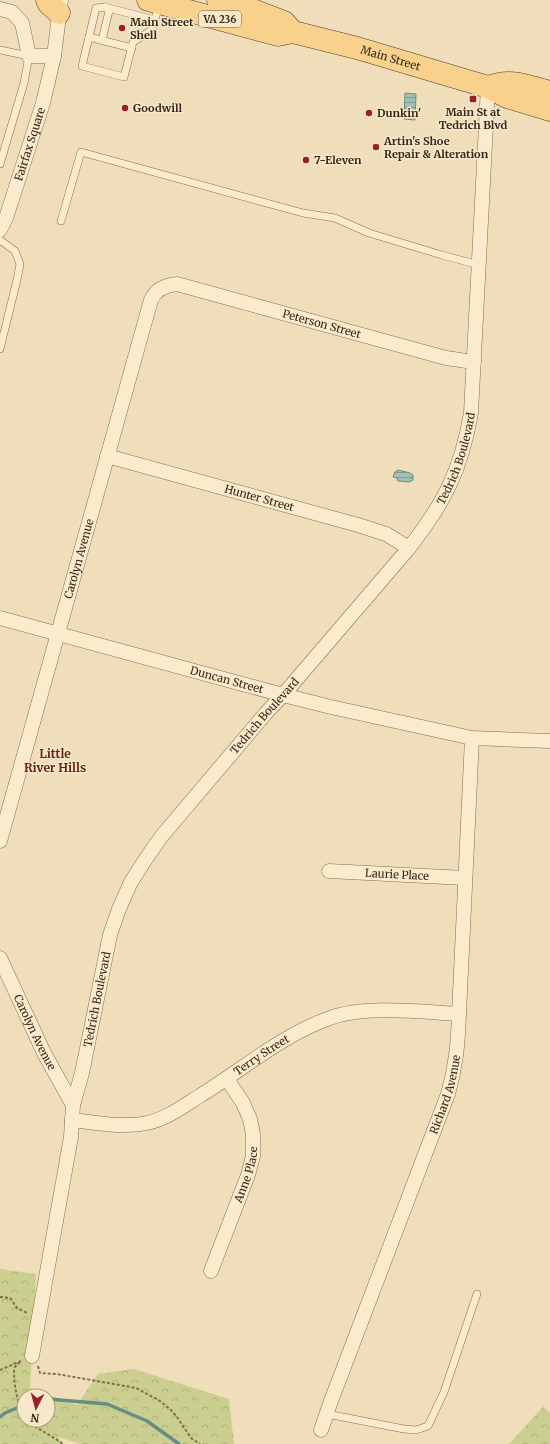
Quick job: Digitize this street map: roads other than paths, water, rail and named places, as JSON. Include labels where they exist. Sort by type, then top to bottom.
[{"type":"main road","name":"Main Street","points":[[218,0],[250,9],[284,22],[293,32]]},
{"type":"main road","name":"Main Street","points":[[154,8],[278,35],[293,32],[357,48],[488,87],[507,97],[550,110]]},
{"type":"main road","name":"Main Street","points":[[488,87],[512,82],[550,92]]},
{"type":"street","name":"Fairfax Square","points":[[0,230],[6,218],[43,103],[54,56],[56,4]]},
{"type":"street","points":[[0,9],[12,12],[22,23],[29,56],[54,56]]},
{"type":"street","name":"Tedrich Boulevard","points":[[27,1358],[38,1320],[71,1137],[73,1106],[82,1073],[110,935],[119,909],[131,882],[144,860],[161,837],[409,548],[427,525],[451,484],[460,461],[467,437],[471,413],[488,87]]},
{"type":"street","name":"Peterson Street","points":[[169,285],[177,284],[446,358],[474,362]]},
{"type":"street","name":"Carolyn Avenue","points":[[0,841],[150,300],[160,288],[169,285]]},
{"type":"street","name":"Hunter Street","points":[[107,456],[358,525],[386,534],[409,548]]},
{"type":"street","name":"Duncan Street","points":[[0,618],[283,695],[472,738],[550,741]]},
{"type":"street","name":"Richard Avenue","points":[[321,1430],[448,1094],[457,1054],[472,738]]},
{"type":"street","name":"Laurie Place","points":[[329,870],[465,878]]},
{"type":"street","name":"Carolyn Avenue","points":[[0,958],[44,1053],[73,1106]]},
{"type":"street","name":"Terry Street","points":[[72,1120],[118,1125],[149,1123],[172,1113],[227,1079],[283,1041],[310,1026],[332,1017],[352,1012],[371,1010],[459,1014]]},
{"type":"street","name":"Anne Place","points":[[211,1271],[248,1175],[253,1156],[253,1134],[250,1119],[243,1103],[227,1079]]},
{"type":"lane","points":[[102,40],[109,11],[105,3]]},
{"type":"lane","points":[[105,3],[154,8],[152,30],[133,42],[124,77],[82,66],[96,8],[105,3]]},
{"type":"lane","points":[[89,37],[132,48]]},
{"type":"lane","points":[[0,50],[29,56],[24,83],[0,164]]},
{"type":"lane","points":[[61,221],[81,152],[303,213],[335,218],[369,233],[479,265]]},
{"type":"lane","points":[[0,240],[15,251],[20,264],[18,280],[0,349]]},
{"type":"lane","points":[[327,1414],[404,1429],[416,1430],[428,1426],[444,1392],[477,1294]]},
{"type":"water","points":[[405,93],[416,94],[415,120],[404,119]]},
{"type":"water","points":[[398,470],[413,475],[413,480],[409,482],[398,481],[397,478],[393,477],[395,472]]},
{"type":"waterway","points":[[56,1400],[107,1404],[147,1421],[179,1444]]},
{"type":"waterway","points":[[0,1417],[16,1408]]},
{"type":"place","name":"Main Street Shell","points":[[122,28]]},
{"type":"place","name":"Main St at Tedrich Blvd","points":[[473,99]]},
{"type":"place","name":"Goodwill","points":[[125,108]]},
{"type":"place","name":"Dunkin'","points":[[369,113]]},
{"type":"place","name":"Artin's Shoe Repair & Alteration","points":[[376,147]]},
{"type":"place","name":"7-Eleven","points":[[306,160]]},
{"type":"district","name":"Little River Hills","points":[[55,761]]}]
